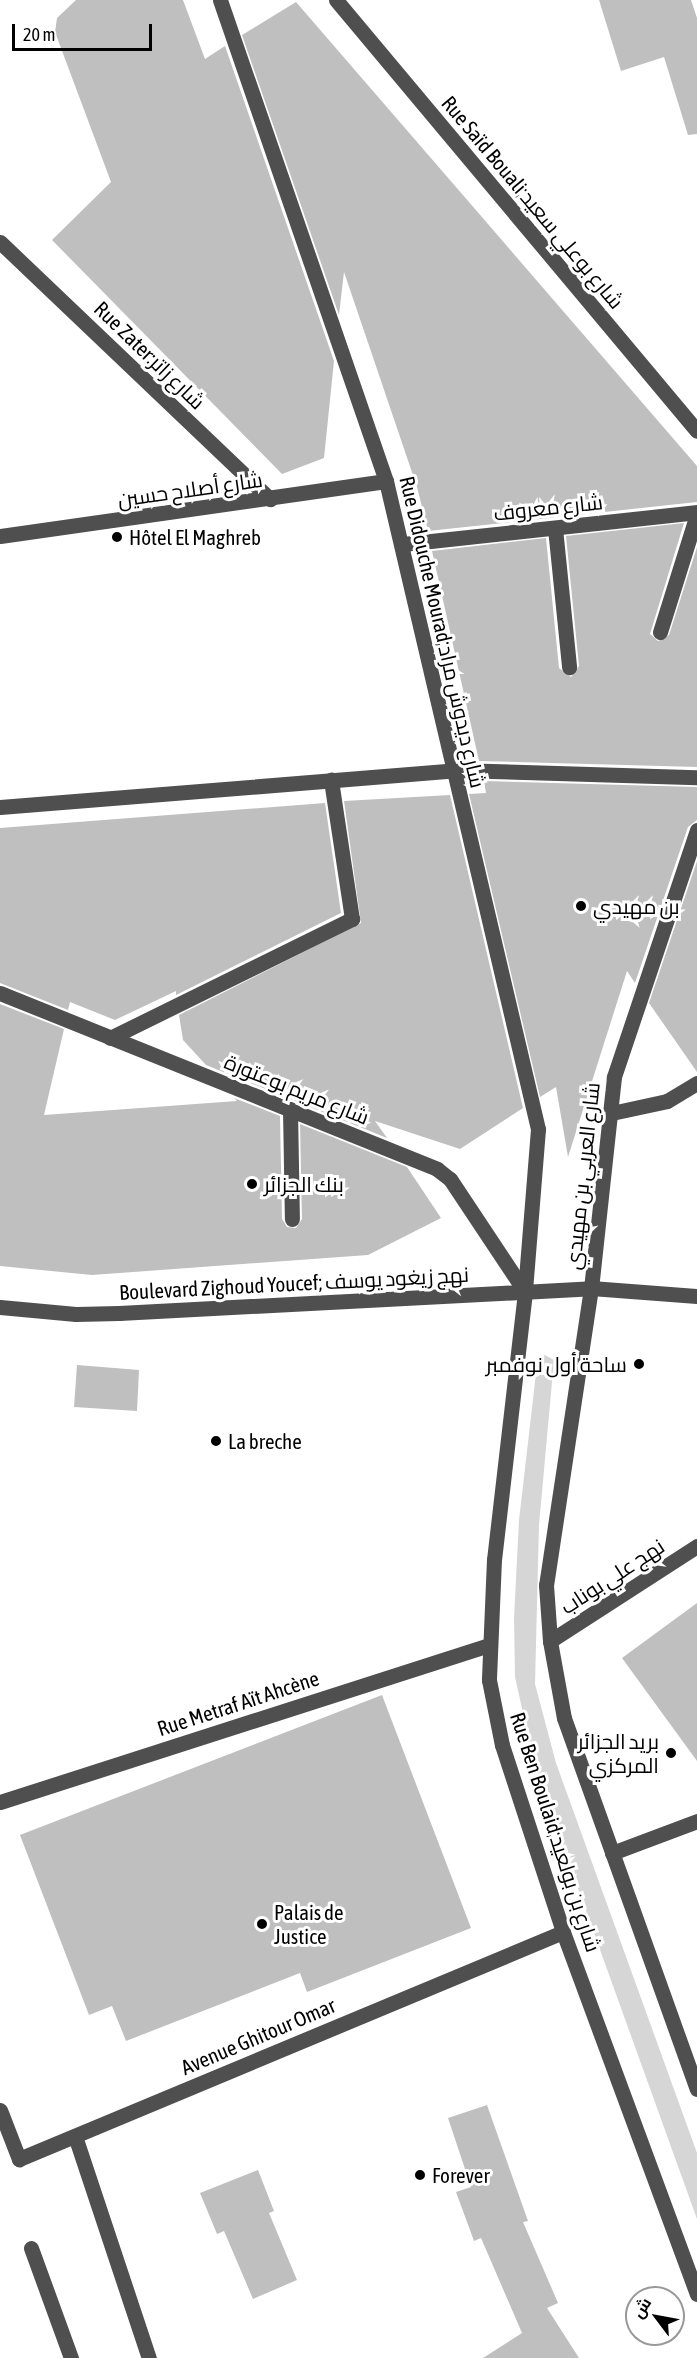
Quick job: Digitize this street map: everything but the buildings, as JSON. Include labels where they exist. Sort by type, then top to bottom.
[{"type":"street","name":"Rue Didouche Mourad;شارع ديدوش مراد","points":[[220,0],[386,481],[403,544],[538,1129],[525,1292]]},
{"type":"street","name":"Rue Saïd Bouali;شارع بوعلي سعيد","points":[[336,0],[697,432]]},
{"type":"street","name":"Rue Zater;شارع زاتر","points":[[0,242],[270,500]]},
{"type":"street","name":"شارع أصلاح حسين","points":[[0,536],[270,500],[386,481]]},
{"type":"street","name":"شارع معروف","points":[[403,544],[697,513]]},
{"type":"street","points":[[660,632],[697,513]]},
{"type":"street","points":[[555,528],[569,667]]},
{"type":"street","points":[[0,807],[455,770],[697,777]]},
{"type":"street","points":[[110,1038],[352,919],[332,780]]},
{"type":"street","name":"شارع العربي بن مهيدي","points":[[697,830],[614,1077],[607,1114],[591,1288],[546,1585],[550,1641],[564,1718],[697,2089]]},
{"type":"street","name":"شارع مريم بوعتورة","points":[[0,993],[412,1157],[450,1179],[525,1292]]},
{"type":"street","points":[[607,1114],[667,1101],[697,1083]]},
{"type":"street","points":[[290,1109],[292,1219]]},
{"type":"street","name":"Boulevard Zighoud Youcef; نهج زيغود يوسف","points":[[0,1307],[76,1314],[119,1313],[591,1288],[697,1296]]},
{"type":"street","name":"Rue Ben Boulaid;شارع بن بولعيد","points":[[525,1292],[494,1559],[489,1680],[502,1745],[563,1932],[697,2294]]},
{"type":"street","name":"نهج علي بوناب","points":[[550,1641],[697,1546]]},
{"type":"street","name":"Rue Metraf Aït Ahcène","points":[[0,1802],[489,1645]]},
{"type":"street","points":[[612,1853],[697,1821]]},
{"type":"street","name":"Avenue Ghitour Omar","points":[[0,2110],[19,2159],[563,1932]]},
{"type":"street","points":[[75,2136],[149,2358]]},
{"type":"street","points":[[31,2247],[71,2358]]},
{"type":"shaded area","points":[[545,1355],[554,1360],[539,1525],[535,1684],[556,1763],[697,2153],[697,2219],[536,1772],[515,1677],[514,1618],[519,1520],[538,1356]]},
{"type":"place","name":"Hôtel El Maghreb","points":[[117,537]]},
{"type":"place","name":"بن مهيدي","points":[[581,906]]},
{"type":"place","name":"بنك الجزائر","points":[[252,1184]]},
{"type":"place","name":"ساحة أول نوفمبر","points":[[639,1364]]},
{"type":"place","name":"La breche","points":[[216,1441]]},
{"type":"place","name":"بريد الجزائر المركزي","points":[[671,1753]]},
{"type":"place","name":"Palais de Justice","points":[[262,1924]]},
{"type":"place","name":"Forever","points":[[420,2175]]}]
